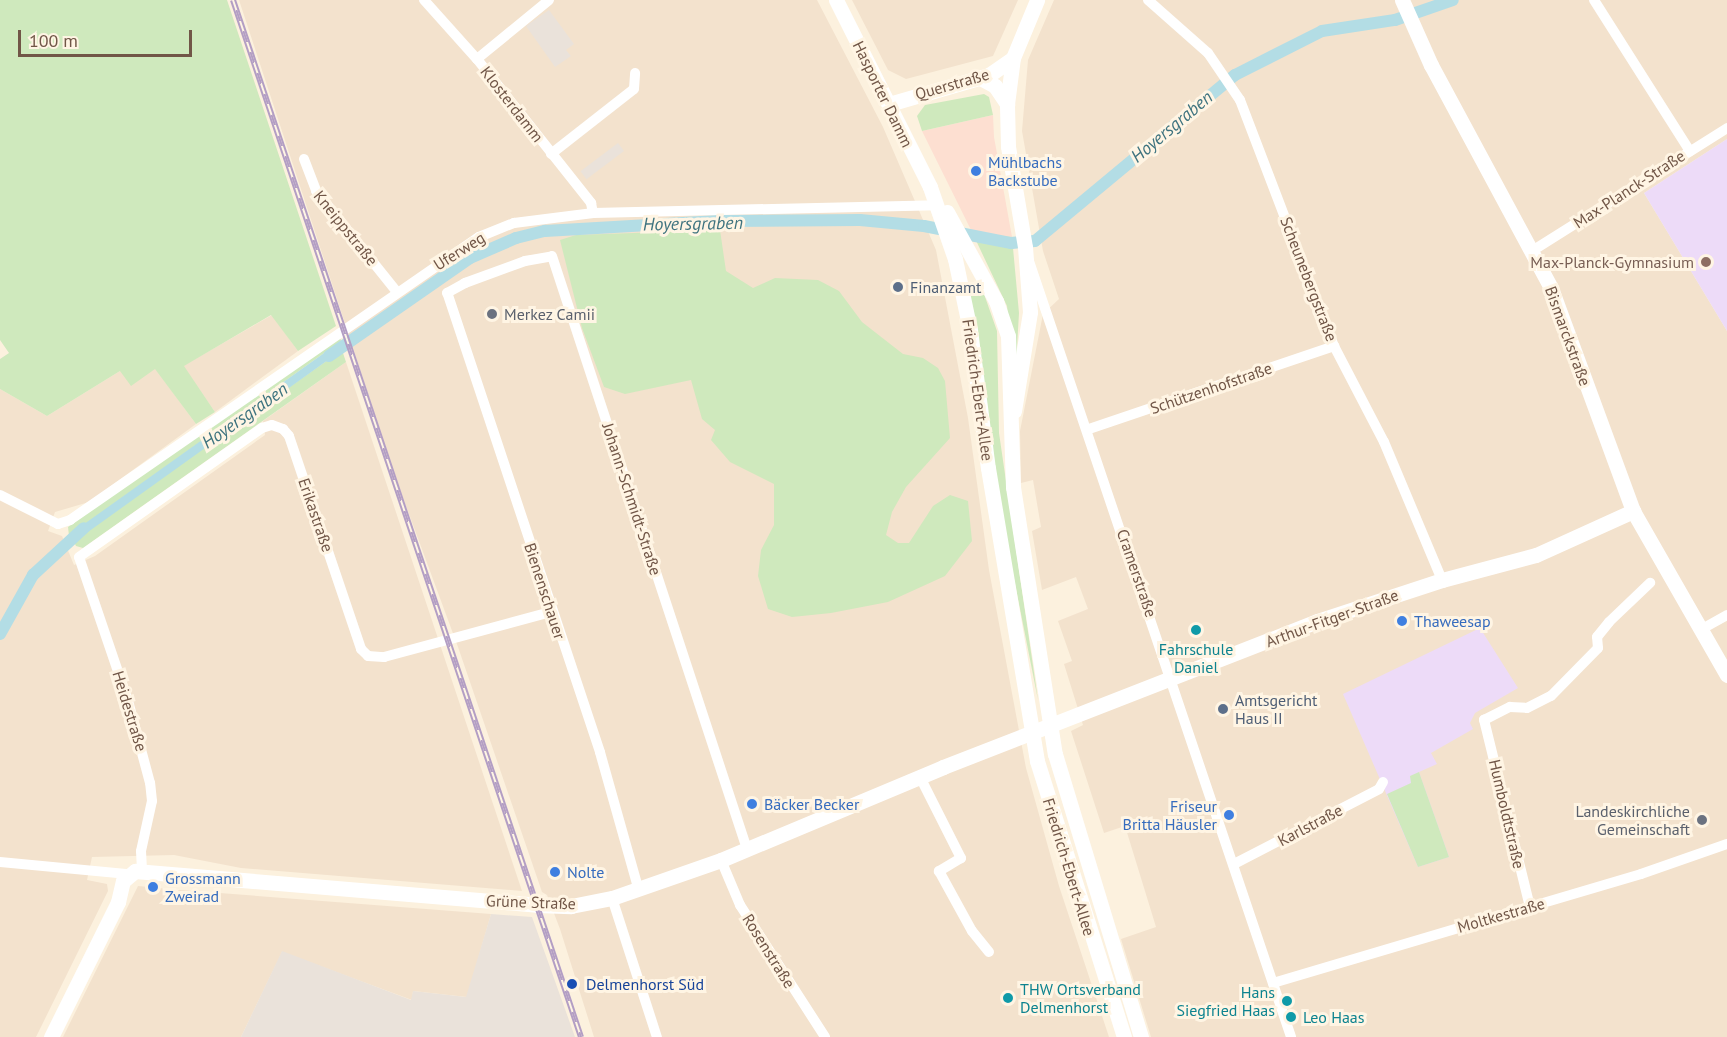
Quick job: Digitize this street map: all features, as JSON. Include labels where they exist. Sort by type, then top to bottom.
[{"type":"main road","name":"Hasporter Damm","points":[[836,0],[930,187]]},
{"type":"main road","name":"Cramerstraße","points":[[1025,245],[1008,146],[1007,104],[1013,58],[1037,0]]},
{"type":"main road","name":"Bismarckstraße","points":[[1406,11],[1551,288],[1633,512],[1727,675]]},
{"type":"main road","name":"Querstraße","points":[[889,104],[980,78],[1013,58]]},
{"type":"main road","points":[[980,78],[994,86],[1007,104]]},
{"type":"main road","name":"Friedrich-Ebert-Allee","points":[[930,187],[953,232],[999,308],[1008,336],[1009,441],[1024,574],[1051,725],[1071,812],[1141,1037]]},
{"type":"main road","name":"Friedrich-Ebert-Allee","points":[[930,187],[953,232],[1032,732],[1072,878],[1124,1037]]},
{"type":"main road","points":[[1009,441],[1029,334],[1025,245]]},
{"type":"main road","name":"Arthur-Fitger-Straße","points":[[1032,732],[1317,621],[1442,580],[1536,555],[1633,512]]},
{"type":"main road","name":"Grüne Straße","points":[[135,872],[571,906],[639,891],[721,860],[1032,732]]},
{"type":"main road","points":[[51,1037],[135,872]]},
{"type":"street","name":"Klosterdamm","points":[[424,0],[477,59],[591,204],[593,213]]},
{"type":"street","points":[[477,59],[549,0]]},
{"type":"street","name":"Scheunebergstraße","points":[[1148,0],[1208,52],[1227,79],[1248,119],[1334,346],[1384,442],[1442,580]]},
{"type":"street","points":[[1594,0],[1690,151]]},
{"type":"street","points":[[551,154],[634,89],[635,73]]},
{"type":"street","name":"Max-Planck-Straße","points":[[1532,251],[1727,128]]},
{"type":"street","name":"Kneippstraße","points":[[304,159],[316,192],[397,292]]},
{"type":"street","name":"Uferweg","points":[[0,495],[58,524],[70,520],[479,237],[514,224],[593,213],[938,205]]},
{"type":"street","name":"Cramerstraße","points":[[1025,245],[1089,429],[1291,1037]]},
{"type":"street","name":"Johann-Schmidt-Straße","points":[[447,293],[525,261],[552,256],[747,849]]},
{"type":"street","name":"Bienenschauer","points":[[447,293],[550,612],[600,752],[639,891]]},
{"type":"street","name":"Schützenhofstraße","points":[[1089,429],[1334,346]]},
{"type":"street","name":"Erikastraße","points":[[78,557],[272,425],[283,429],[289,436],[361,649],[368,656],[384,657],[550,612]]},
{"type":"street","name":"Heidestraße","points":[[78,557],[131,710],[150,783],[151,810],[135,872]]},
{"type":"street","name":"Humboldtstraße","points":[[1530,907],[1484,720],[1510,707],[1527,708],[1551,696],[1598,648],[1598,637],[1610,622],[1650,583]]},
{"type":"street","points":[[1702,629],[1727,615]]},
{"type":"street","points":[[920,777],[961,858],[939,871],[972,931],[989,952]]},
{"type":"street","name":"Karlstraße","points":[[1234,864],[1379,789],[1383,782]]},
{"type":"street","name":"Moltkestraße","points":[[1274,983],[1530,907],[1727,844]]},
{"type":"street","name":"Rosenstraße","points":[[721,860],[740,905],[825,1037]]},
{"type":"street","name":"Grüne Straße","points":[[0,862],[135,872]]},
{"type":"street","points":[[612,898],[657,1037]]},
{"type":"shaded area","points":[[239,0],[817,0],[883,127],[936,250],[968,418],[989,570],[1026,768],[1059,886],[1109,1037],[594,1037],[560,929],[547,895],[542,892],[458,647],[395,476]]},
{"type":"shaded area","points":[[852,0],[1018,0],[993,56],[906,79],[888,70]]},
{"type":"shaded area","points":[[1054,0],[1727,0],[1727,139],[1644,193],[1727,331],[1727,1037],[1151,1037],[1121,939],[1156,927],[1125,826],[1104,833],[1071,731],[1083,725],[1064,664],[1072,661],[1058,621],[1088,609],[1076,577],[1042,590],[1032,531],[1041,527],[1033,480],[1021,483],[1020,431],[1043,314],[1059,299],[1043,251],[1022,131],[1028,60]]},
{"type":"shaded area","points":[[549,10],[574,44],[566,50],[571,56],[555,67],[526,26]]},
{"type":"shaded area","points":[[993,115],[994,137],[1012,237],[972,232],[922,131]]},
{"type":"shaded area","name":"Max-Planck-Gymnasium","points":[[1727,139],[1727,331],[1644,193]]},
{"type":"shaded area","points":[[618,143],[624,151],[586,179],[580,171]]},
{"type":"shaded area","points":[[272,315],[298,351],[215,412],[183,366]]},
{"type":"shaded area","points":[[346,362],[522,891],[241,868],[174,855],[92,857],[87,880],[107,884],[108,891],[36,1037],[0,1037],[0,389],[47,416],[120,371],[155,368],[196,424],[89,502],[55,512],[48,531],[62,536],[74,565],[95,556],[265,435],[263,421]]},
{"type":"shaded area","points":[[1480,628],[1518,688],[1475,713],[1470,723],[1473,729],[1431,753],[1437,764],[1419,772],[1449,857],[1418,867],[1343,694]]},
{"type":"shaded area","points":[[138,886],[491,914],[467,997],[413,991],[412,1000],[282,952],[241,1037],[63,1037]]},
{"type":"shaded area","points":[[491,914],[532,917],[575,1037],[241,1037],[282,951],[411,1000],[413,991],[466,997]]},
{"type":"green space","points":[[0,0],[227,0],[336,326],[298,351],[271,315],[184,366],[215,412],[196,424],[155,369],[131,386],[120,371],[47,416],[0,389],[0,359],[9,353],[0,340]]},
{"type":"green space","points":[[984,94],[989,97],[993,115],[922,131],[917,116],[925,105]]},
{"type":"green space","points":[[720,230],[726,271],[753,288],[775,278],[818,280],[839,291],[862,322],[903,354],[923,358],[938,368],[945,381],[950,438],[906,487],[892,512],[886,535],[898,543],[909,543],[933,506],[950,495],[968,501],[972,541],[945,576],[888,602],[831,613],[792,617],[768,609],[758,576],[761,550],[774,525],[774,484],[730,462],[711,440],[715,430],[702,419],[691,380],[625,394],[604,387],[582,328],[560,240],[576,235]]},
{"type":"green space","points":[[972,232],[1012,237],[1019,313],[1015,381],[1007,306]]},
{"type":"green space","points":[[983,291],[997,331],[999,433],[1038,700],[1002,518],[970,294]]},
{"type":"green space","points":[[339,334],[341,341],[69,536],[68,527]]},
{"type":"green space","points":[[342,350],[346,362],[83,548],[76,546],[74,542],[84,533]]},
{"type":"green space","points":[[1419,772],[1449,857],[1418,867],[1387,794],[1411,783],[1410,776]]},
{"type":"water","points":[[341,341],[342,350],[74,542],[69,536],[80,527]]},
{"type":"waterway","name":"Hoyersgraben","points":[[329,356],[470,258],[516,238],[545,231],[718,221],[860,220],[924,226],[1011,243],[1035,241],[1235,75],[1322,31],[1395,20],[1453,0]]},
{"type":"waterway","name":"Hoyersgraben","points":[[0,634],[33,575],[84,528]]},
{"type":"railway","points":[[233,0],[581,1037]]},
{"type":"place","name":"Mühlbachs Backstube","points":[[976,171]]},
{"type":"place","name":"Max-Planck-Gymnasium","points":[[1706,262]]},
{"type":"place","name":"Finanzamt","points":[[898,287]]},
{"type":"place","name":"Merkez Camii","points":[[492,314]]},
{"type":"place","name":"Thaweesap","points":[[1402,621]]},
{"type":"place","name":"Fahrschule Daniel","points":[[1196,630]]},
{"type":"place","name":"Amtsgericht Haus II","points":[[1223,709]]},
{"type":"place","name":"Bäcker Becker","points":[[752,804]]},
{"type":"place","name":"Friseur Britta Häusler","points":[[1229,815]]},
{"type":"place","name":"Landeskirchliche Gemeinschaft","points":[[1702,820]]},
{"type":"place","name":"Nolte","points":[[555,872]]},
{"type":"place","name":"Grossmann Zweirad","points":[[153,887]]},
{"type":"place","name":"Delmenhorst Süd","points":[[572,984]]},
{"type":"place","name":"THW Ortsverband Delmenhorst","points":[[1008,998]]},
{"type":"place","name":"Hans Siegfried Haas","points":[[1287,1001]]},
{"type":"place","name":"Leo Haas","points":[[1291,1017]]}]
